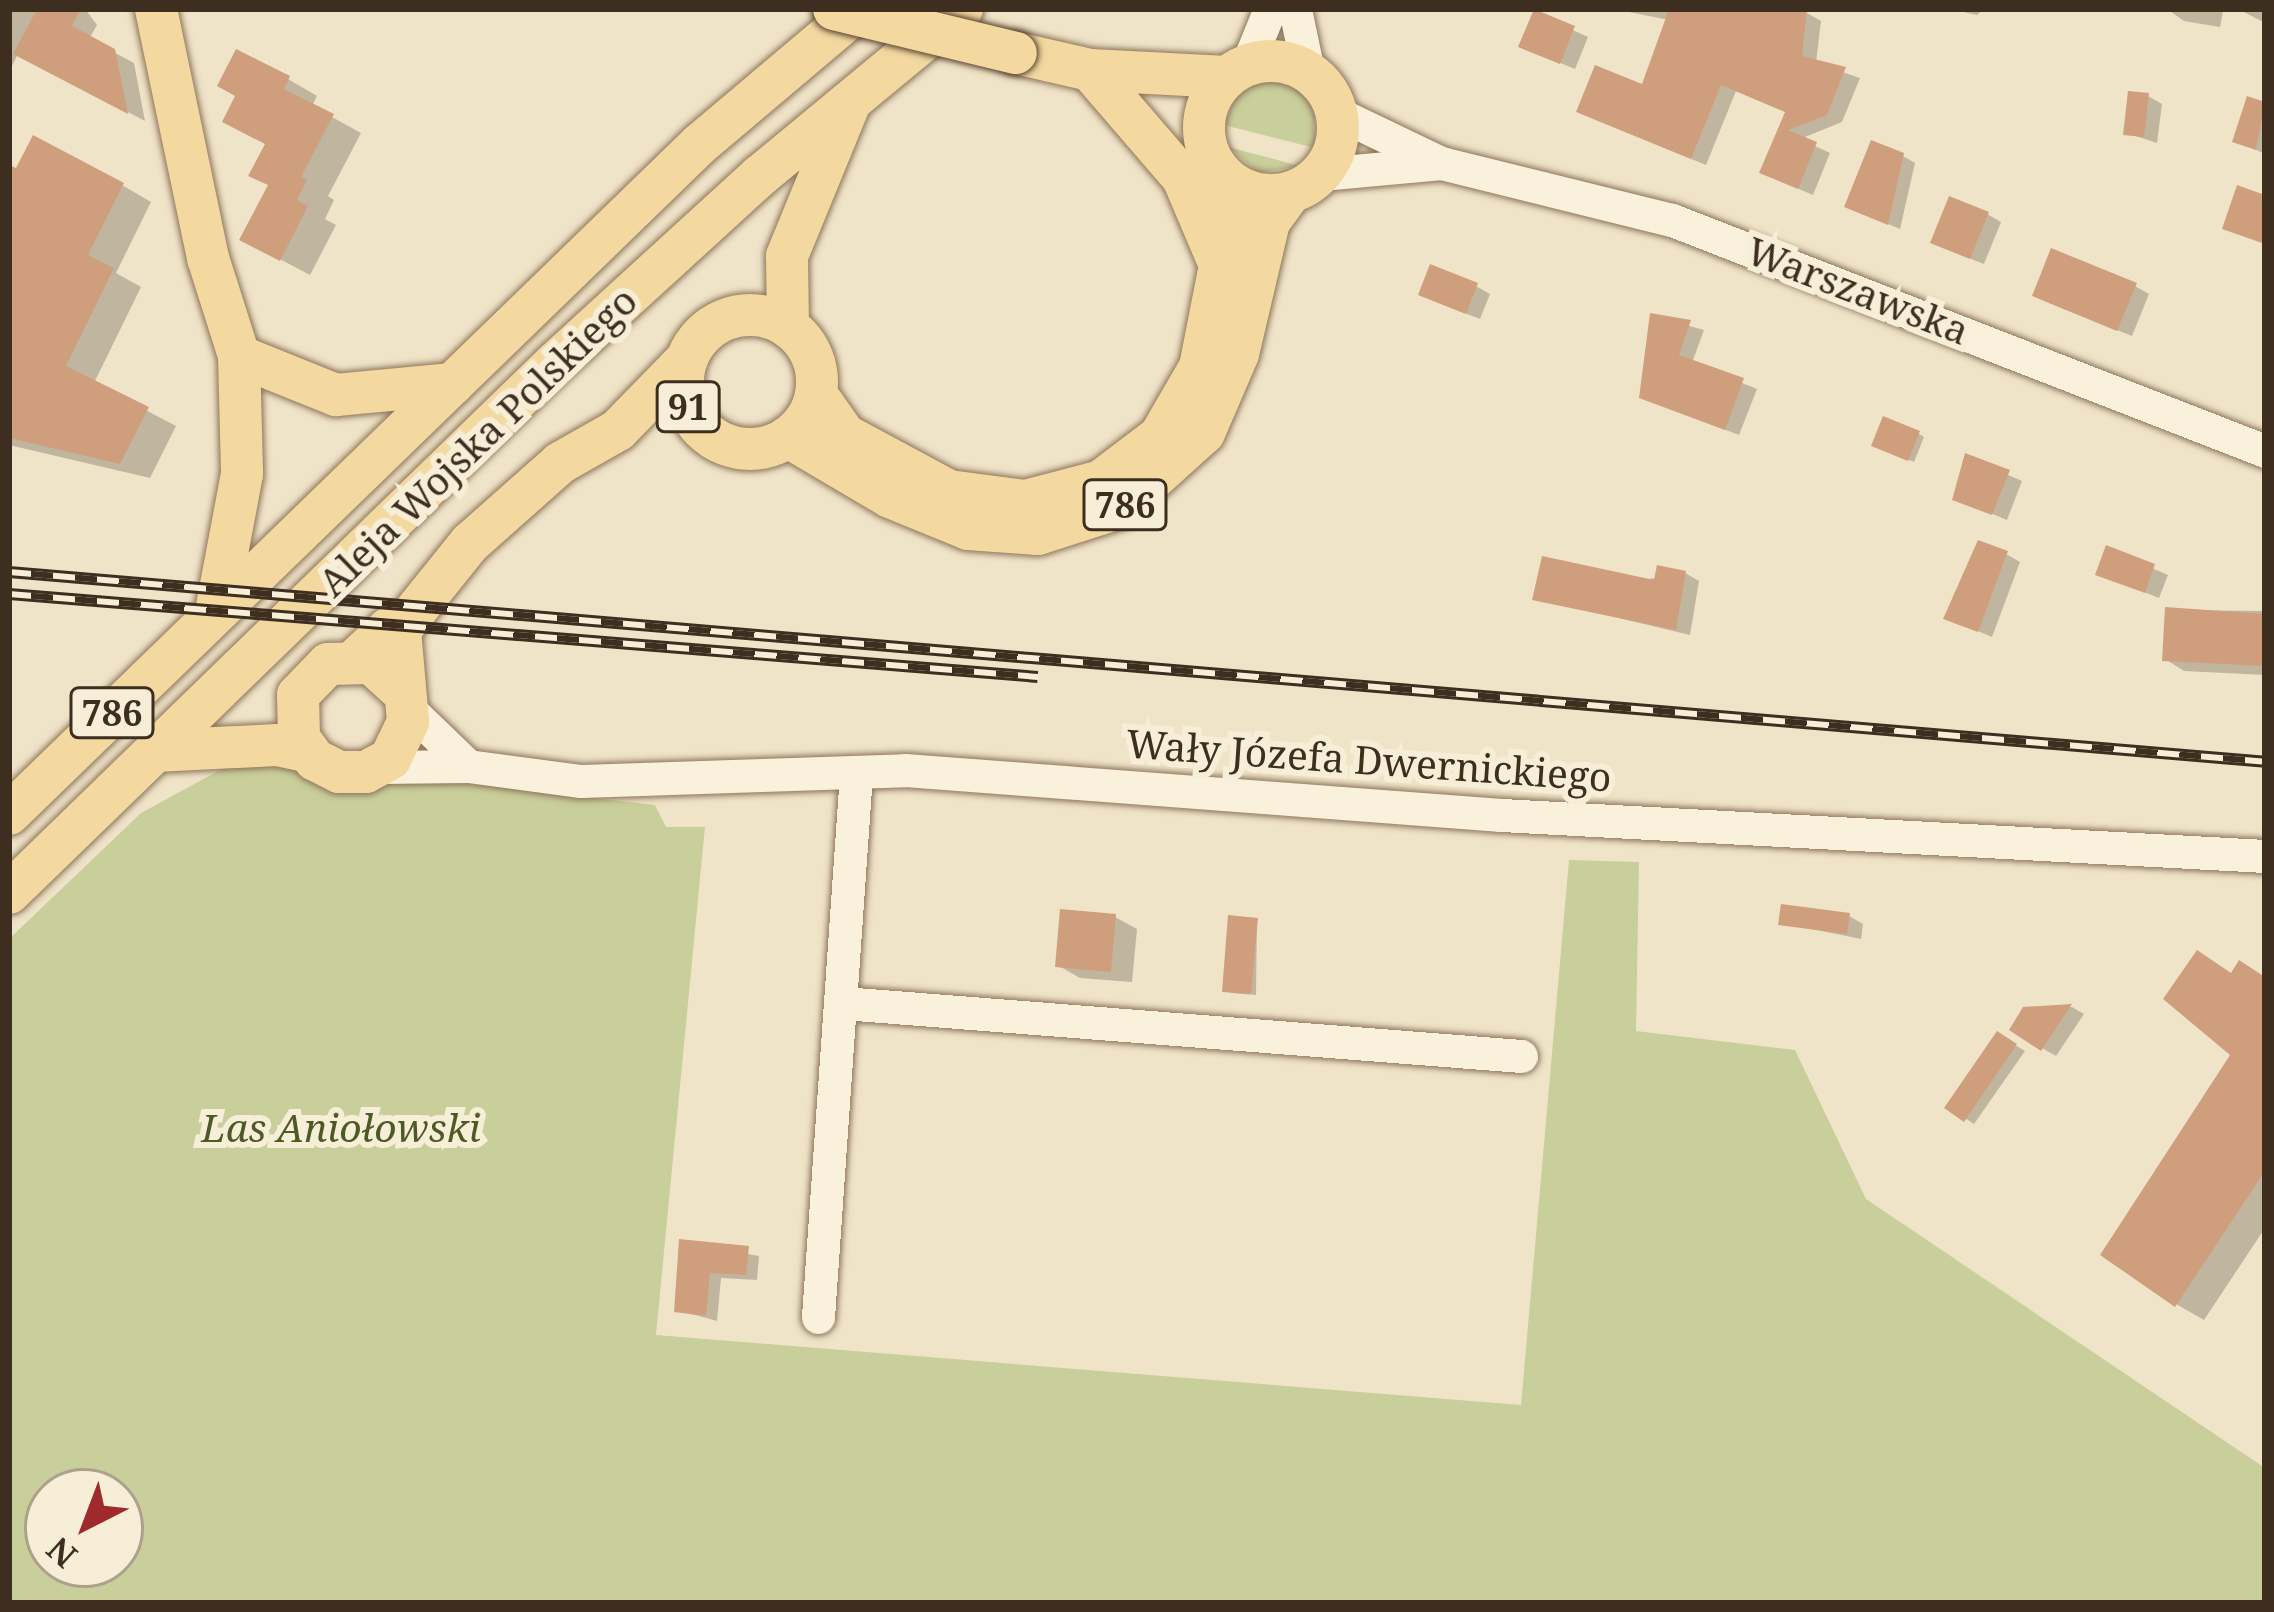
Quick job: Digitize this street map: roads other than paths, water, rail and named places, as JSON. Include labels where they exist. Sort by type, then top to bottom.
[{"type":"main road","points":[[156,9],[208,258],[239,356],[242,474],[216,612]]},
{"type":"main road","points":[[834,9],[1016,53],[1102,82],[1154,104],[1204,136],[1230,182],[1236,236],[1220,265],[1200,367],[1182,406],[1136,459],[1065,494],[988,500],[906,474],[845,435],[816,394],[813,361],[788,327],[787,256],[851,98]]},
{"type":"main road","name":"Aleja Wojska Polskiego","points":[[9,814],[700,144],[860,9]]},
{"type":"main road","name":"Aleja Wojska Polskiego","points":[[9,892],[556,362],[851,98],[962,9]]},
{"type":"main road","points":[[1102,82],[1237,71],[1267,61],[1308,71],[1337,113],[1333,156],[1306,184],[1270,196],[1230,182]]},
{"type":"main road","points":[[1204,136],[1213,94],[1237,71]]},
{"type":"main road","points":[[1102,82],[1183,178],[1220,265]]},
{"type":"main road","name":"786","points":[[788,437],[890,497],[968,529],[1038,534],[1122,507],[1204,433],[1238,354],[1268,222],[1306,184]]},
{"type":"main road","name":"91","points":[[788,327],[764,316],[726,319],[687,359],[684,395],[701,427],[733,447],[788,437]]},
{"type":"main road","points":[[239,356],[336,395],[452,384]]},
{"type":"main road","points":[[155,751],[277,745],[305,751],[339,772],[378,767],[399,748],[406,700],[400,629],[470,543],[560,464],[618,430],[687,359]]},
{"type":"main road","points":[[788,437],[816,394]]},
{"type":"main road","points":[[618,430],[701,427]]},
{"type":"main road","points":[[356,659],[388,629],[400,629]]},
{"type":"main road","points":[[305,751],[295,724],[298,695],[328,664],[356,659],[384,670],[406,700]]},
{"type":"street","points":[[1237,71],[1270,9]]},
{"type":"street","points":[[1295,9],[1308,71]]},
{"type":"street","name":"Warszawska","points":[[1337,113],[1441,163],[1691,227],[2265,451]]},
{"type":"street","name":"Warszawska","points":[[1306,184],[1441,163]]},
{"type":"street","points":[[406,700],[468,766]]},
{"type":"street","name":"Wały Józefa Dwernickiego","points":[[378,767],[468,766],[581,781],[856,773],[2265,856]]},
{"type":"street","points":[[818,1317],[856,773]]},
{"type":"street","points":[[843,1004],[1521,1056]]},
{"type":"railway","points":[[9,572],[2265,762]]},
{"type":"railway","points":[[9,594],[1038,677]]},
{"type":"park label","name":"Las Aniołowski","points":[[341,1127]]}]
